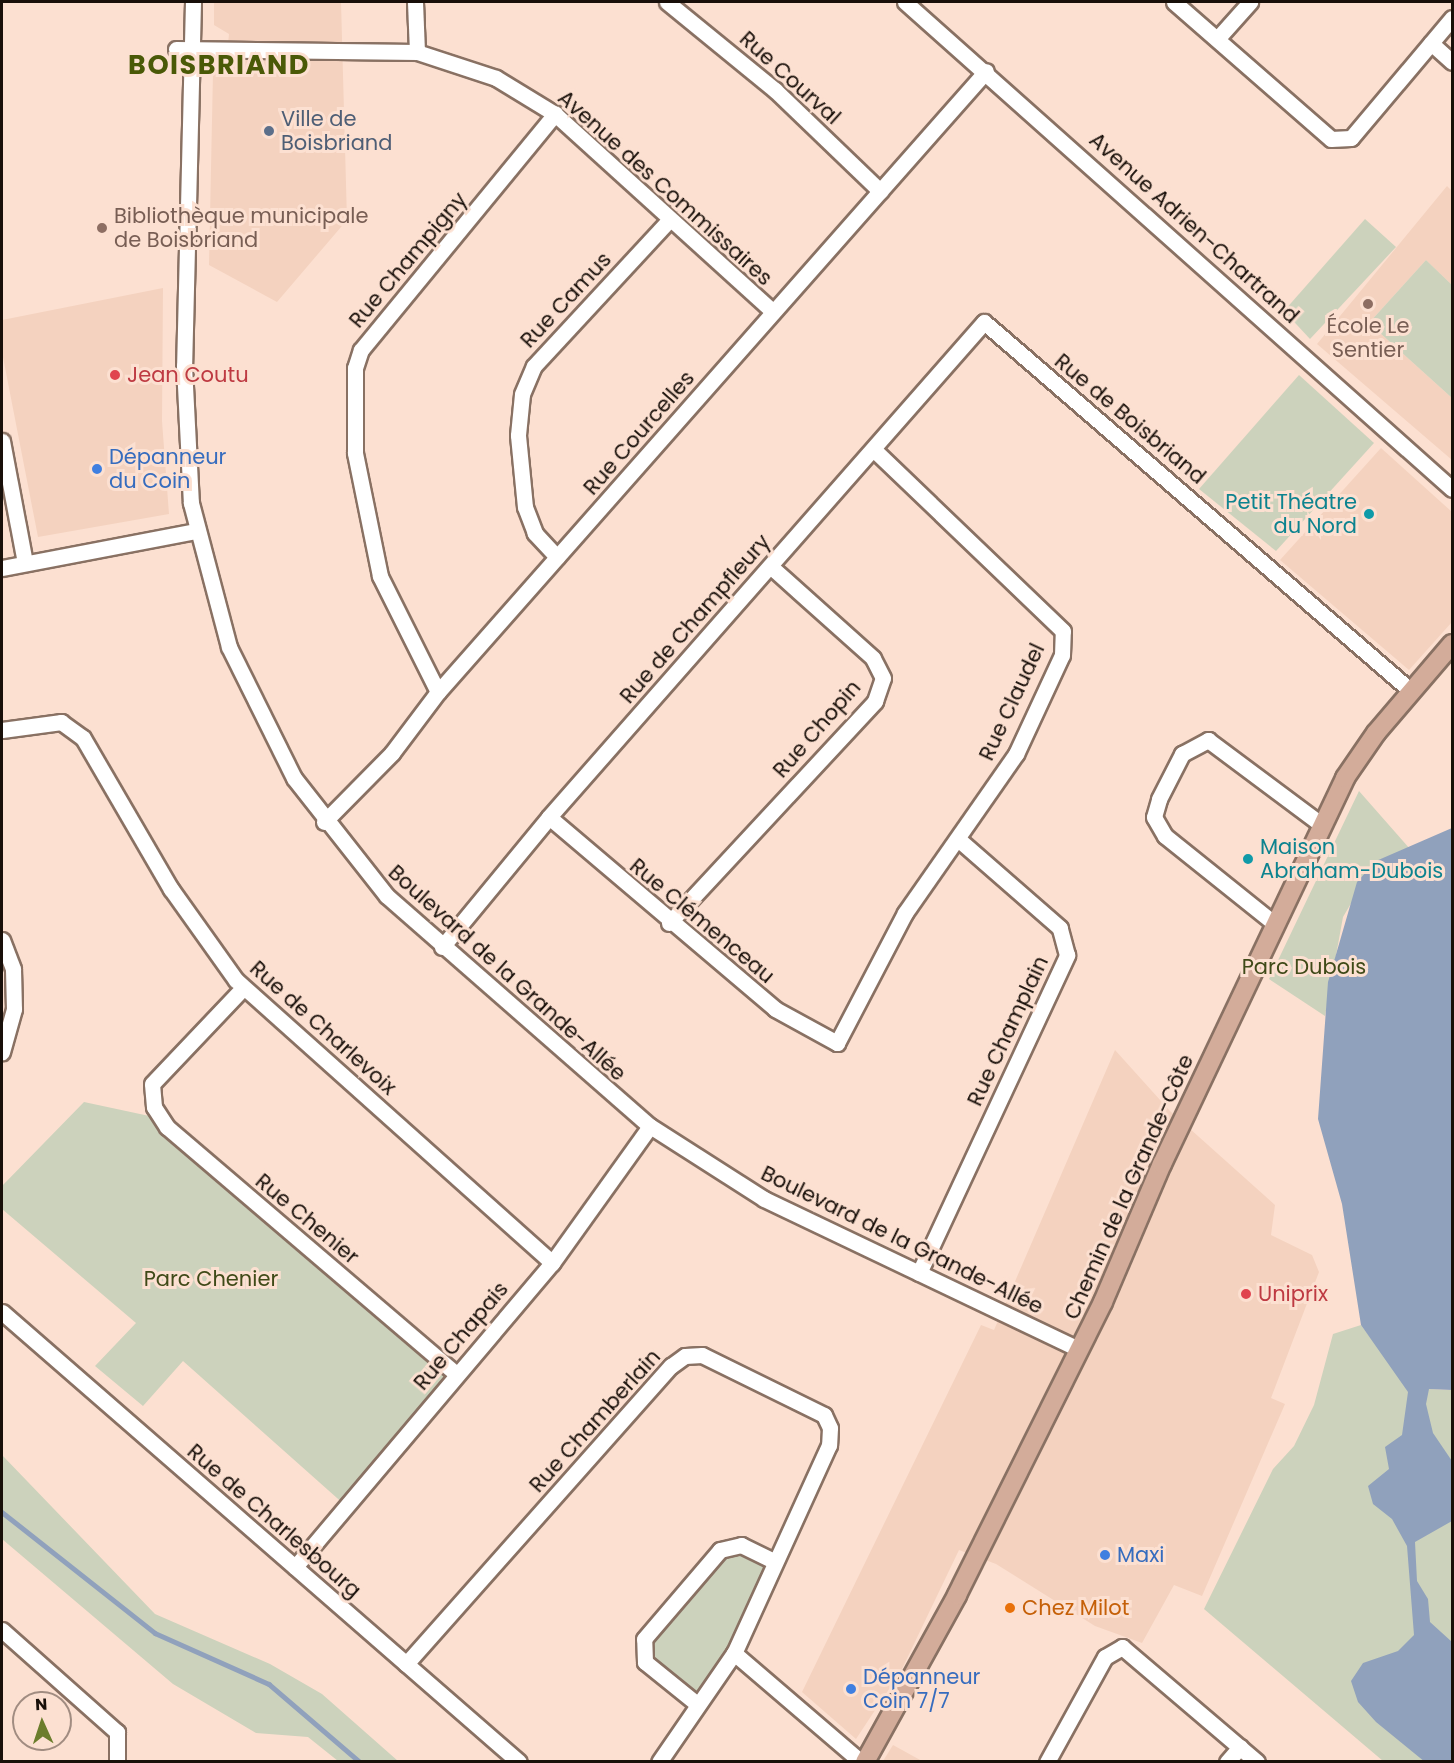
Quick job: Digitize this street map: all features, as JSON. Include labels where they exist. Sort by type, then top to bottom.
[{"type":"main road","name":"Chemin de la Grande-Côte","points":[[863,1761],[961,1587],[1078,1349],[1275,924],[1355,761],[1452,644]]},
{"type":"street","name":"Boulevard de la Grande-Allée","points":[[193,2],[184,49],[184,396],[196,531],[219,619],[246,688],[284,762],[324,822],[376,884],[442,947],[650,1126],[764,1199],[1078,1349]]},
{"type":"street","points":[[415,2],[417,52]]},
{"type":"street","name":"Rue Courval","points":[[667,2],[775,90],[880,191]]},
{"type":"street","name":"Avenue Adrien-Chartrand","points":[[905,2],[986,71],[1452,489]]},
{"type":"street","points":[[1174,2],[1331,139],[1351,138],[1452,18]]},
{"type":"street","points":[[1217,39],[1250,2]]},
{"type":"street","points":[[1431,43],[1452,62]]},
{"type":"street","name":"Avenue des Commissaires","points":[[184,49],[417,52],[496,78],[555,114],[773,312]]},
{"type":"street","name":"Rue Courcelles","points":[[324,822],[392,753],[438,692],[986,71]]},
{"type":"street","name":"Rue Champigny","points":[[438,692],[380,576],[355,453],[355,368],[361,350],[555,114]]},
{"type":"street","name":"Rue Camus","points":[[557,557],[535,533],[525,507],[518,435],[522,394],[534,366],[670,219]]},
{"type":"street","name":"Rue de Champfleury","points":[[442,947],[549,817],[984,322]]},
{"type":"street","name":"Rue de Boisbriand","points":[[984,322],[1411,691]]},
{"type":"street","points":[[2,441],[25,563]]},
{"type":"street","name":"Rue Claudel","points":[[837,1043],[905,913],[1016,754],[1062,655],[1063,631],[873,449]]},
{"type":"street","points":[[2,568],[196,531]]},
{"type":"street","name":"Rue Chopin","points":[[669,923],[875,701],[883,678],[873,658],[770,566]]},
{"type":"street","name":"Rue de Charlevoix","points":[[2,730],[61,722],[83,738],[171,890],[243,988],[552,1263]]},
{"type":"street","points":[[1275,924],[1165,836],[1154,817],[1160,799],[1182,754],[1208,740],[1322,825]]},
{"type":"street","name":"Rue Clémenceau","points":[[549,817],[669,923],[775,1009],[837,1043]]},
{"type":"street","name":"Rue Champlain","points":[[919,1273],[1067,955],[1060,928],[958,839]]},
{"type":"street","points":[[2,940],[13,969],[14,1009],[2,1052]]},
{"type":"street","name":"Rue Chenier","points":[[243,988],[152,1084],[154,1107],[166,1127],[456,1374]]},
{"type":"street","name":"Rue Chapais","points":[[295,1567],[552,1263],[650,1126]]},
{"type":"street","name":"Rue de Charlesbourg","points":[[2,1312],[519,1761]]},
{"type":"street","name":"Rue Chamberlain","points":[[406,1664],[685,1356],[702,1355],[813,1410],[831,1428],[829,1445],[774,1561],[734,1653],[659,1761]]},
{"type":"street","points":[[697,1704],[645,1662],[644,1639],[720,1550],[741,1545],[774,1561]]},
{"type":"street","points":[[2,1630],[117,1732],[117,1761]]},
{"type":"street","points":[[1047,1761],[1105,1658],[1116,1647],[1134,1653],[1257,1761]]},
{"type":"street","points":[[734,1653],[863,1761]]},
{"type":"street","points":[[1227,1761],[1240,1747]]},
{"type":"shaded area","points":[[214,2],[341,2],[347,220],[277,302],[209,265],[213,72],[226,65],[229,34],[214,25]]},
{"type":"shaded area","name":"École Le Sentier","points":[[1447,186],[1452,191],[1452,285],[1426,260],[1369,323],[1452,398],[1452,460],[1317,344]]},
{"type":"shaded area","points":[[163,288],[162,421],[169,514],[38,537],[2,352],[2,320]]},
{"type":"shaded area","points":[[1381,448],[1452,512],[1452,622],[1409,670],[1280,560]]},
{"type":"shaded area","points":[[1115,1050],[1170,1111],[1275,1205],[1271,1235],[1312,1255],[1319,1272],[1271,1398],[1285,1404],[1202,1596],[1174,1585],[1142,1643],[1095,1626],[996,1564],[959,1550],[901,1671],[856,1739],[802,1692],[981,1325],[994,1330]]},
{"type":"shaded area","points":[[893,1745],[922,1761],[883,1761]]},
{"type":"green space","points":[[1365,219],[1396,247],[1310,339],[1284,311]]},
{"type":"green space","points":[[1426,260],[1452,285],[1452,398],[1369,323]]},
{"type":"green space","points":[[1299,375],[1374,443],[1276,551],[1199,489]]},
{"type":"green space","name":"Parc Dubois","points":[[1359,791],[1410,849],[1376,861],[1343,917],[1325,1016],[1269,979]]},
{"type":"green space","name":"Parc Chenier","points":[[84,1102],[154,1117],[456,1374],[346,1506],[183,1361],[143,1406],[95,1366],[136,1323],[2,1209],[2,1186]]},
{"type":"green space","points":[[1361,1325],[1382,1353],[1429,1389],[1452,1390],[1452,1761],[1383,1761],[1204,1609],[1273,1469],[1294,1446],[1314,1405],[1333,1334]]},
{"type":"green space","points":[[2,1455],[155,1614],[270,1664],[322,1694],[398,1761],[338,1761],[308,1737],[256,1733],[173,1684],[2,1539]]},
{"type":"green space","points":[[741,1545],[774,1561],[734,1653],[697,1704],[645,1662],[644,1639],[720,1550]]},
{"type":"water","points":[[1452,828],[1452,1390],[1429,1389],[1426,1404],[1433,1433],[1452,1461],[1452,1521],[1415,1542],[1417,1581],[1428,1599],[1430,1622],[1452,1642],[1452,1761],[1425,1762],[1376,1722],[1358,1702],[1351,1681],[1363,1663],[1398,1651],[1414,1635],[1407,1546],[1392,1519],[1373,1504],[1368,1486],[1389,1469],[1385,1447],[1402,1435],[1408,1392],[1361,1325],[1342,1204],[1318,1119],[1328,982],[1357,882],[1376,861]]},
{"type":"waterway","points":[[2,1512],[155,1633],[269,1684],[360,1762]]},
{"type":"place","name":"Ville de Boisbriand","points":[[269,131]]},
{"type":"place","name":"Bibliothèque municipale de Boisbriand","points":[[102,228]]},
{"type":"place","name":"École Le Sentier","points":[[1368,304]]},
{"type":"place","name":"Jean Coutu","points":[[115,375]]},
{"type":"place","name":"Dépanneur du Coin","points":[[97,469]]},
{"type":"place","name":"Petit Théatre du Nord","points":[[1369,514]]},
{"type":"place","name":"Maison Abraham-Dubois","points":[[1248,859]]},
{"type":"place","name":"Uniprix","points":[[1246,1294]]},
{"type":"place","name":"Maxi","points":[[1105,1555]]},
{"type":"place","name":"Chez Milot","points":[[1010,1608]]},
{"type":"place","name":"Dépanneur Coin 7/7","points":[[851,1689]]},
{"type":"district","name":"BOISBRIAND","points":[[219,65]]}]
